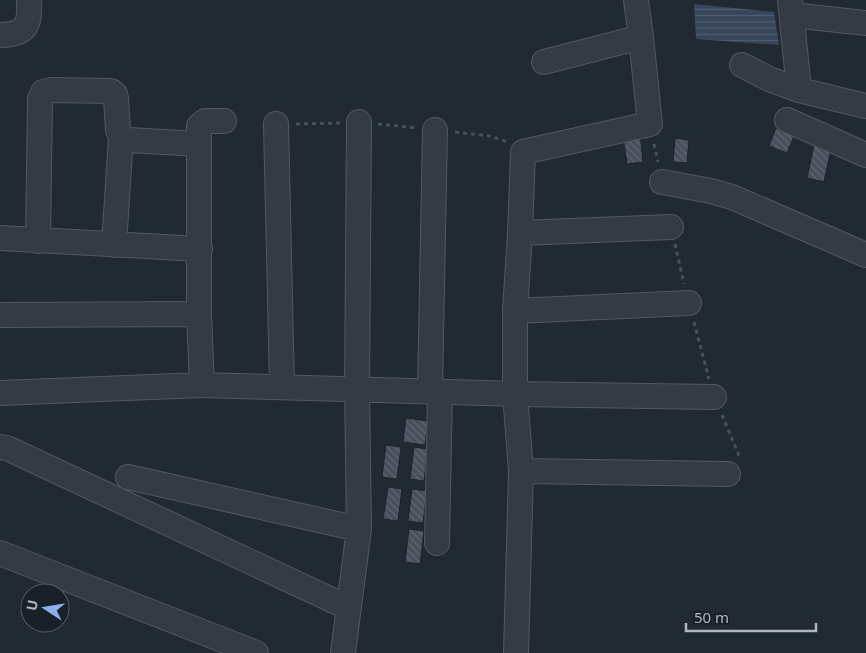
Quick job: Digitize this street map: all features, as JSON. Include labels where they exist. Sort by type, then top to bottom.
[{"type":"street","points":[[0,35],[20,32],[26,27],[30,16],[30,0]]},
{"type":"street","points":[[516,653],[520,472],[514,394],[515,311],[523,152],[650,124],[636,0]]},
{"type":"street","points":[[799,90],[791,7],[866,22]]},
{"type":"street","points":[[544,62],[641,37]]},
{"type":"street","points":[[742,65],[769,79],[799,90],[866,106]]},
{"type":"street","points":[[38,241],[40,99],[43,92],[51,90],[108,90],[114,93],[116,98],[118,130],[122,137],[114,244]]},
{"type":"street","points":[[787,120],[866,155]]},
{"type":"street","points":[[202,385],[199,314],[199,126],[203,122],[224,121]]},
{"type":"street","points":[[342,653],[358,529],[358,122]]},
{"type":"street","points":[[276,124],[282,387]]},
{"type":"street","points":[[435,130],[437,543]]},
{"type":"street","points":[[122,137],[129,140],[199,144]]},
{"type":"street","points":[[662,182],[732,196],[866,255]]},
{"type":"street","points":[[520,233],[671,227]]},
{"type":"street","points":[[0,238],[200,248]]},
{"type":"street","points":[[515,311],[689,303]]},
{"type":"street","points":[[0,315],[199,314]]},
{"type":"street","points":[[0,393],[202,385],[514,394],[714,397]]},
{"type":"street","points":[[0,447],[7,448],[349,608]]},
{"type":"street","points":[[520,472],[728,474]]},
{"type":"street","points":[[128,477],[358,529]]},
{"type":"street","points":[[0,553],[256,653]]},
{"type":"path","points":[[276,124],[358,122]]},
{"type":"water","points":[[694,4],[774,12],[779,45],[696,39]]},
{"type":"building","points":[[776,128],[794,136],[787,153],[769,146]]},
{"type":"building","points":[[640,133],[643,162],[627,164],[623,136]]},
{"type":"building","points":[[675,138],[689,140],[687,163],[673,162]]},
{"type":"building","points":[[814,145],[831,149],[824,182],[807,178]]},
{"type":"building","points":[[406,418],[428,421],[425,445],[403,442]]},
{"type":"building","points":[[386,445],[401,447],[397,479],[382,477]]},
{"type":"building","points":[[414,447],[428,449],[424,481],[410,479]]},
{"type":"building","points":[[388,487],[402,489],[398,521],[383,519]]},
{"type":"building","points":[[412,489],[427,491],[423,523],[408,521]]},
{"type":"building","points":[[409,529],[424,531],[420,564],[405,562]]}]
